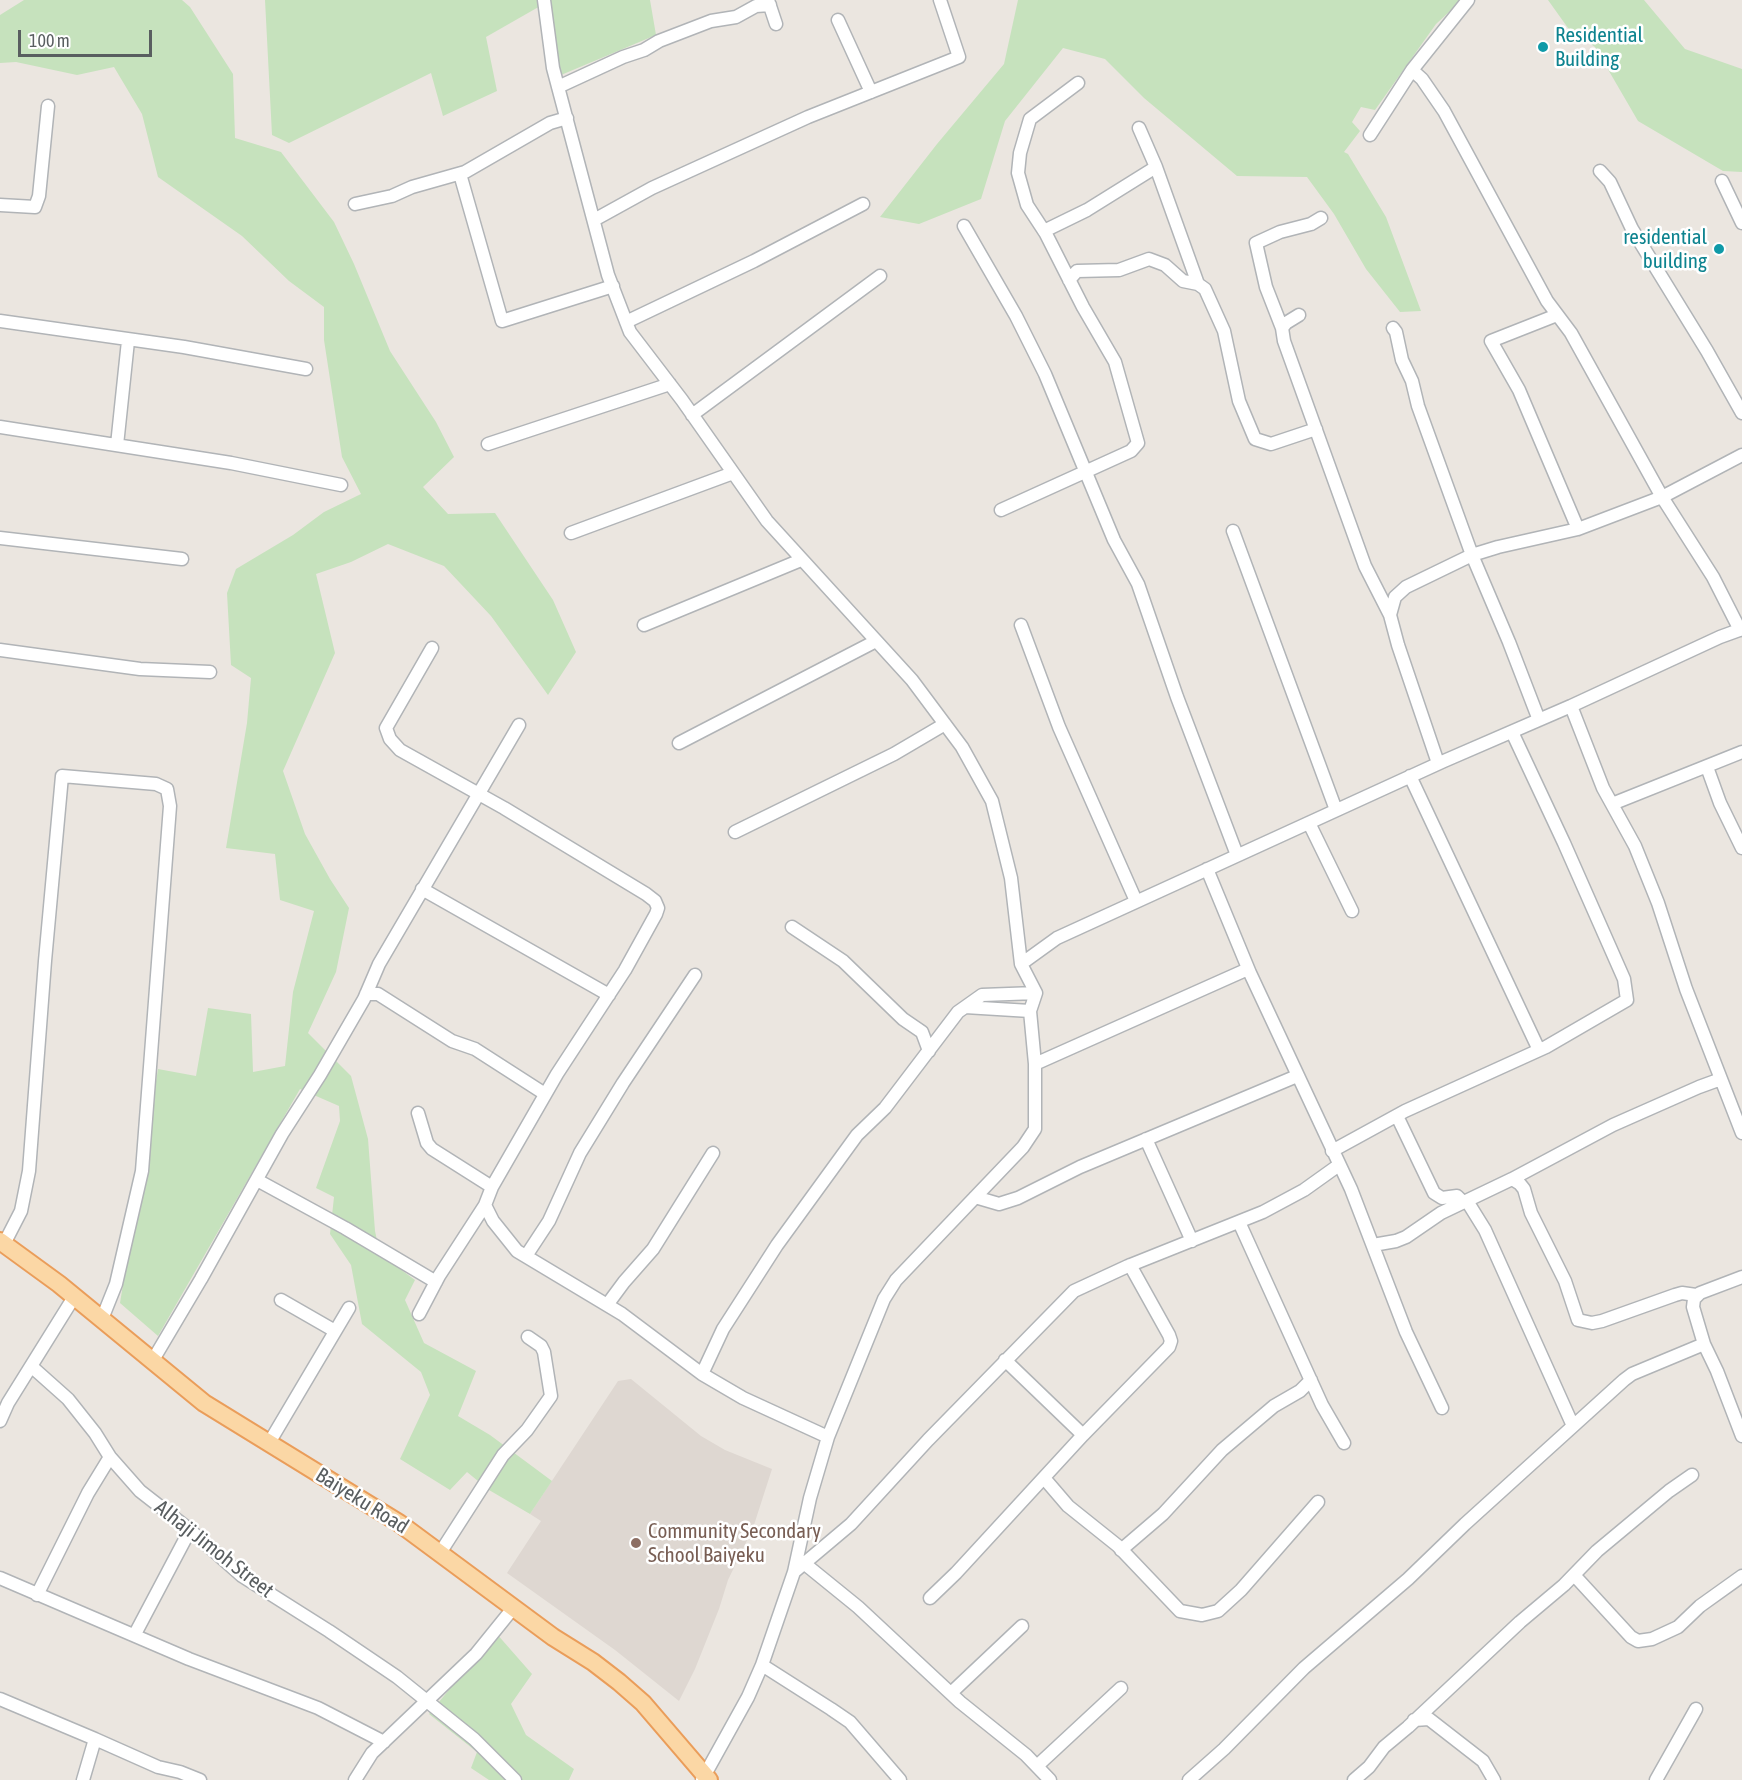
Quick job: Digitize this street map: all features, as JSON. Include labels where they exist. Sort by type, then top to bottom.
[{"type":"main road","name":"Baiyeku Road","points":[[2,1242],[102,1319],[204,1403],[399,1523],[619,1682],[643,1703],[705,1778]]},
{"type":"street","points":[[544,0],[553,68],[613,286],[630,333],[670,384],[767,521],[912,680],[962,747],[992,801],[1011,878],[1021,964],[1035,993],[1030,1011],[1035,1064],[1037,1122],[1035,1129],[1023,1148],[896,1280],[884,1299],[828,1437],[810,1498],[794,1572],[762,1665],[748,1697],[705,1778]]},
{"type":"street","points":[[594,220],[652,188],[808,117],[959,57],[940,0]]},
{"type":"street","points":[[1370,135],[1412,70],[1468,0]]},
{"type":"street","points":[[558,87],[623,57],[644,50],[659,41],[711,21],[732,18],[769,2],[776,24]]},
{"type":"street","points":[[838,20],[871,92]]},
{"type":"street","points":[[1021,964],[1057,938],[1136,901],[1741,629],[1713,577],[1662,497],[1576,343],[1547,301],[1444,111],[1422,79],[1412,70]]},
{"type":"street","points":[[1001,510],[1131,451],[1138,442],[1115,362],[1044,231],[1027,205],[1018,174],[1020,153],[1030,119],[1078,83]]},
{"type":"street","points":[[0,205],[35,207],[39,196],[48,106]]},
{"type":"street","points":[[355,204],[392,196],[412,187],[460,174],[479,166],[550,123],[567,118]]},
{"type":"street","points":[[1139,128],[1156,166],[1198,284]]},
{"type":"street","points":[[1044,231],[1087,210],[1156,166]]},
{"type":"street","points":[[1600,171],[1610,182],[1632,229],[1742,413]]},
{"type":"street","points":[[460,174],[502,321],[613,286]]},
{"type":"street","points":[[1722,181],[1742,223]]},
{"type":"street","points":[[626,322],[754,261],[863,204]]},
{"type":"street","points":[[1321,218],[1311,224],[1280,232],[1256,243],[1266,287],[1282,328],[1284,341],[1365,566],[1390,615],[1438,764]]},
{"type":"street","points":[[964,226],[1021,326],[1045,374],[1114,540],[1138,584],[1237,855]]},
{"type":"street","points":[[1069,279],[1077,271],[1119,270],[1149,259],[1165,265],[1183,281],[1198,284],[1204,289],[1224,331],[1239,401],[1255,439],[1271,444],[1316,429]]},
{"type":"street","points":[[692,415],[880,276]]},
{"type":"street","points":[[1282,328],[1299,315]]},
{"type":"street","points":[[1557,315],[1491,341],[1520,390],[1578,529]]},
{"type":"street","points":[[0,321],[184,348],[306,369]]},
{"type":"street","points":[[1393,328],[1396,332],[1402,360],[1412,381],[1418,406],[1472,555],[1539,720]]},
{"type":"street","points":[[117,445],[128,341]]},
{"type":"street","points":[[488,444],[670,384]]},
{"type":"street","points":[[0,427],[231,463],[341,485]]},
{"type":"street","points":[[1390,615],[1395,597],[1406,587],[1472,555],[1578,529],[1662,497],[1742,455]]},
{"type":"street","points":[[571,533],[733,473]]},
{"type":"street","points":[[1233,531],[1336,810]]},
{"type":"street","points":[[0,538],[183,559]]},
{"type":"street","points":[[644,625],[801,560]]},
{"type":"street","points":[[1021,626],[1059,727],[1136,901]]},
{"type":"street","points":[[679,743],[876,641]]},
{"type":"street","points":[[420,1314],[436,1282],[485,1205],[492,1187],[545,1094],[609,994],[658,908],[655,901],[504,808],[475,798],[465,788],[400,750],[387,733],[386,728],[432,648]]},
{"type":"street","points":[[0,650],[140,669],[210,672]]},
{"type":"street","points":[[1570,706],[1603,788],[1635,846],[1658,903],[1686,989],[1721,1080],[1739,1112],[1742,1133]]},
{"type":"street","points":[[735,832],[894,754],[945,724]]},
{"type":"street","points":[[153,1360],[282,1134],[372,994],[372,980],[379,964],[519,725]]},
{"type":"street","points":[[1332,1151],[1397,1116],[1539,1050],[1627,1000],[1624,979],[1512,732]]},
{"type":"street","points":[[1612,804],[1742,752]]},
{"type":"street","points":[[1707,767],[1720,803],[1742,848]]},
{"type":"street","points":[[2,1242],[21,1210],[29,1171],[62,776],[156,783],[167,789],[170,806],[142,1171],[116,1284],[102,1319]]},
{"type":"street","points":[[1410,776],[1539,1050]]},
{"type":"street","points":[[1309,823],[1352,911]]},
{"type":"street","points":[[1207,869],[1248,969],[1339,1165],[1406,1332],[1442,1408]]},
{"type":"street","points":[[422,889],[609,994]]},
{"type":"street","points":[[792,927],[843,961],[903,1019],[922,1032],[942,1033]]},
{"type":"street","points":[[1035,1064],[1248,969]]},
{"type":"street","points":[[526,1256],[549,1221],[580,1153],[623,1083],[695,975]]},
{"type":"street","points":[[702,1374],[723,1329],[777,1245],[857,1135],[885,1108],[958,1012],[982,995],[1035,993]]},
{"type":"street","points":[[372,994],[452,1041],[475,1049],[545,1094]]},
{"type":"street","points":[[965,1007],[1030,1011]]},
{"type":"street","points":[[922,1032],[929,1051]]},
{"type":"street","points":[[975,1197],[999,1204],[1018,1198],[1080,1167],[1297,1076]]},
{"type":"street","points":[[1373,1245],[1406,1237],[1442,1213],[1613,1125],[1699,1087],[1721,1080]]},
{"type":"street","points":[[418,1113],[427,1143],[432,1149],[492,1187]]},
{"type":"street","points":[[1397,1116],[1434,1193],[1442,1198],[1456,1196],[1465,1202],[1485,1230],[1573,1426]]},
{"type":"street","points":[[1146,1139],[1192,1241]]},
{"type":"street","points":[[607,1305],[653,1249],[713,1153]]},
{"type":"street","points":[[794,1572],[851,1524],[928,1440],[1074,1291],[1130,1265],[1239,1222],[1304,1190],[1339,1165]]},
{"type":"street","points":[[1512,1179],[1524,1189],[1531,1213],[1565,1281],[1578,1320],[1592,1323],[1602,1321],[1682,1293],[1696,1295],[1742,1277]]},
{"type":"street","points":[[257,1180],[345,1228],[436,1282]]},
{"type":"street","points":[[485,1205],[511,1245],[526,1256],[622,1314],[702,1374],[743,1398],[828,1437]]},
{"type":"street","points":[[1239,1222],[1318,1395],[1344,1443]]},
{"type":"street","points":[[930,1598],[1169,1347],[1171,1341],[1130,1265]]},
{"type":"street","points":[[1696,1295],[1693,1307],[1704,1344],[1742,1436]]},
{"type":"street","points":[[0,1421],[4,1402],[31,1366],[74,1297]]},
{"type":"street","points":[[281,1300],[335,1331]]},
{"type":"street","points":[[269,1443],[349,1308]]},
{"type":"street","points":[[440,1553],[503,1455],[527,1430],[551,1396],[544,1352],[541,1346],[528,1337]]},
{"type":"street","points":[[1189,1780],[1224,1749],[1304,1668],[1408,1579],[1465,1524],[1632,1374],[1704,1344]]},
{"type":"street","points":[[1005,1360],[1083,1435]]},
{"type":"street","name":"Alhaji Jimoh Street","points":[[31,1366],[68,1399],[95,1432],[110,1457],[141,1491],[249,1581],[397,1677],[488,1751],[514,1780]]},
{"type":"street","points":[[1121,1550],[1162,1514],[1222,1450],[1274,1406],[1300,1392],[1311,1380]]},
{"type":"street","points":[[1300,1392],[1318,1395]]},
{"type":"street","points":[[38,1595],[88,1493],[110,1457]]},
{"type":"street","points":[[1354,1780],[1369,1767],[1384,1747],[1414,1720],[1428,1713],[1597,1551],[1669,1491],[1692,1475]]},
{"type":"street","points":[[1044,1478],[1068,1506],[1121,1550],[1180,1611],[1211,1614],[1223,1607],[1242,1590],[1318,1502]]},
{"type":"street","points":[[135,1635],[190,1530]]},
{"type":"street","points":[[801,1546],[819,1553]]},
{"type":"street","points":[[805,1564],[858,1607],[951,1693],[1026,1755],[1050,1780]]},
{"type":"street","points":[[1574,1575],[1630,1637],[1638,1641],[1652,1639],[1678,1627],[1700,1606],[1742,1576]]},
{"type":"street","points":[[0,1578],[241,1680],[318,1708],[384,1742]]},
{"type":"street","points":[[356,1780],[372,1753],[476,1654],[514,1607]]},
{"type":"street","points":[[951,1693],[1022,1626]]},
{"type":"street","points":[[762,1665],[850,1722],[900,1780]]},
{"type":"street","points":[[1037,1766],[1121,1688]]},
{"type":"street","points":[[0,1699],[158,1767],[195,1779]]},
{"type":"street","points":[[1656,1780],[1695,1709]]},
{"type":"street","points":[[1428,1713],[1487,1765],[1494,1780]]},
{"type":"street","points":[[83,1780],[95,1739]]},
{"type":"shaded area","name":"Community Secondary School Baiyeku","points":[[631,1379],[701,1436],[725,1450],[772,1469],[753,1528],[728,1580],[695,1669],[679,1701],[615,1650],[507,1573],[541,1521],[530,1514],[618,1381]]},
{"type":"green space","points":[[24,0],[182,0],[190,7],[233,74],[235,138],[281,152],[334,222],[390,351],[436,422],[454,457],[423,487],[448,514],[495,513],[553,600],[576,652],[548,695],[491,616],[444,566],[388,544],[351,562],[316,574],[335,653],[283,771],[305,834],[349,908],[336,972],[308,1033],[351,1076],[368,1139],[375,1231],[380,1254],[415,1280],[405,1300],[424,1343],[476,1371],[458,1416],[490,1435],[552,1481],[530,1514],[489,1490],[467,1472],[450,1490],[400,1459],[430,1395],[421,1372],[362,1324],[351,1265],[330,1234],[334,1197],[316,1188],[340,1121],[339,1106],[300,1089],[158,1336],[120,1303],[158,1069],[196,1076],[208,1008],[251,1014],[253,1072],[285,1066],[293,992],[314,911],[280,900],[275,854],[226,848],[247,723],[251,678],[231,665],[227,593],[236,569],[293,535],[324,512],[361,494],[342,457],[324,340],[324,307],[289,281],[242,236],[158,177],[142,114],[114,67],[77,75],[16,62],[0,63],[0,15]]},
{"type":"green space","points":[[265,0],[650,0],[656,35],[561,75],[549,1],[486,37],[497,91],[443,116],[431,73],[289,143],[272,135]]},
{"type":"green space","points":[[1018,0],[1462,0],[1436,24],[1375,110],[1361,107],[1352,122],[1360,131],[1344,152],[1348,154],[1386,217],[1421,311],[1400,312],[1366,269],[1334,214],[1307,177],[1237,176],[1144,98],[1105,59],[1063,48],[1005,121],[981,199],[919,224],[880,217],[1004,64]]},
{"type":"green space","points":[[1548,0],[1644,0],[1685,49],[1742,69],[1742,172],[1723,171],[1638,121],[1595,47],[1568,28]]},
{"type":"green space","points":[[496,1633],[532,1674],[511,1704],[526,1735],[574,1769],[569,1780],[489,1780],[471,1768],[477,1752],[429,1714]]},
{"type":"place","name":"Residential Building","points":[[1543,47]]},
{"type":"place","name":"residential building","points":[[1719,249]]},
{"type":"place","name":"Community Secondary School Baiyeku","points":[[636,1543]]}]
